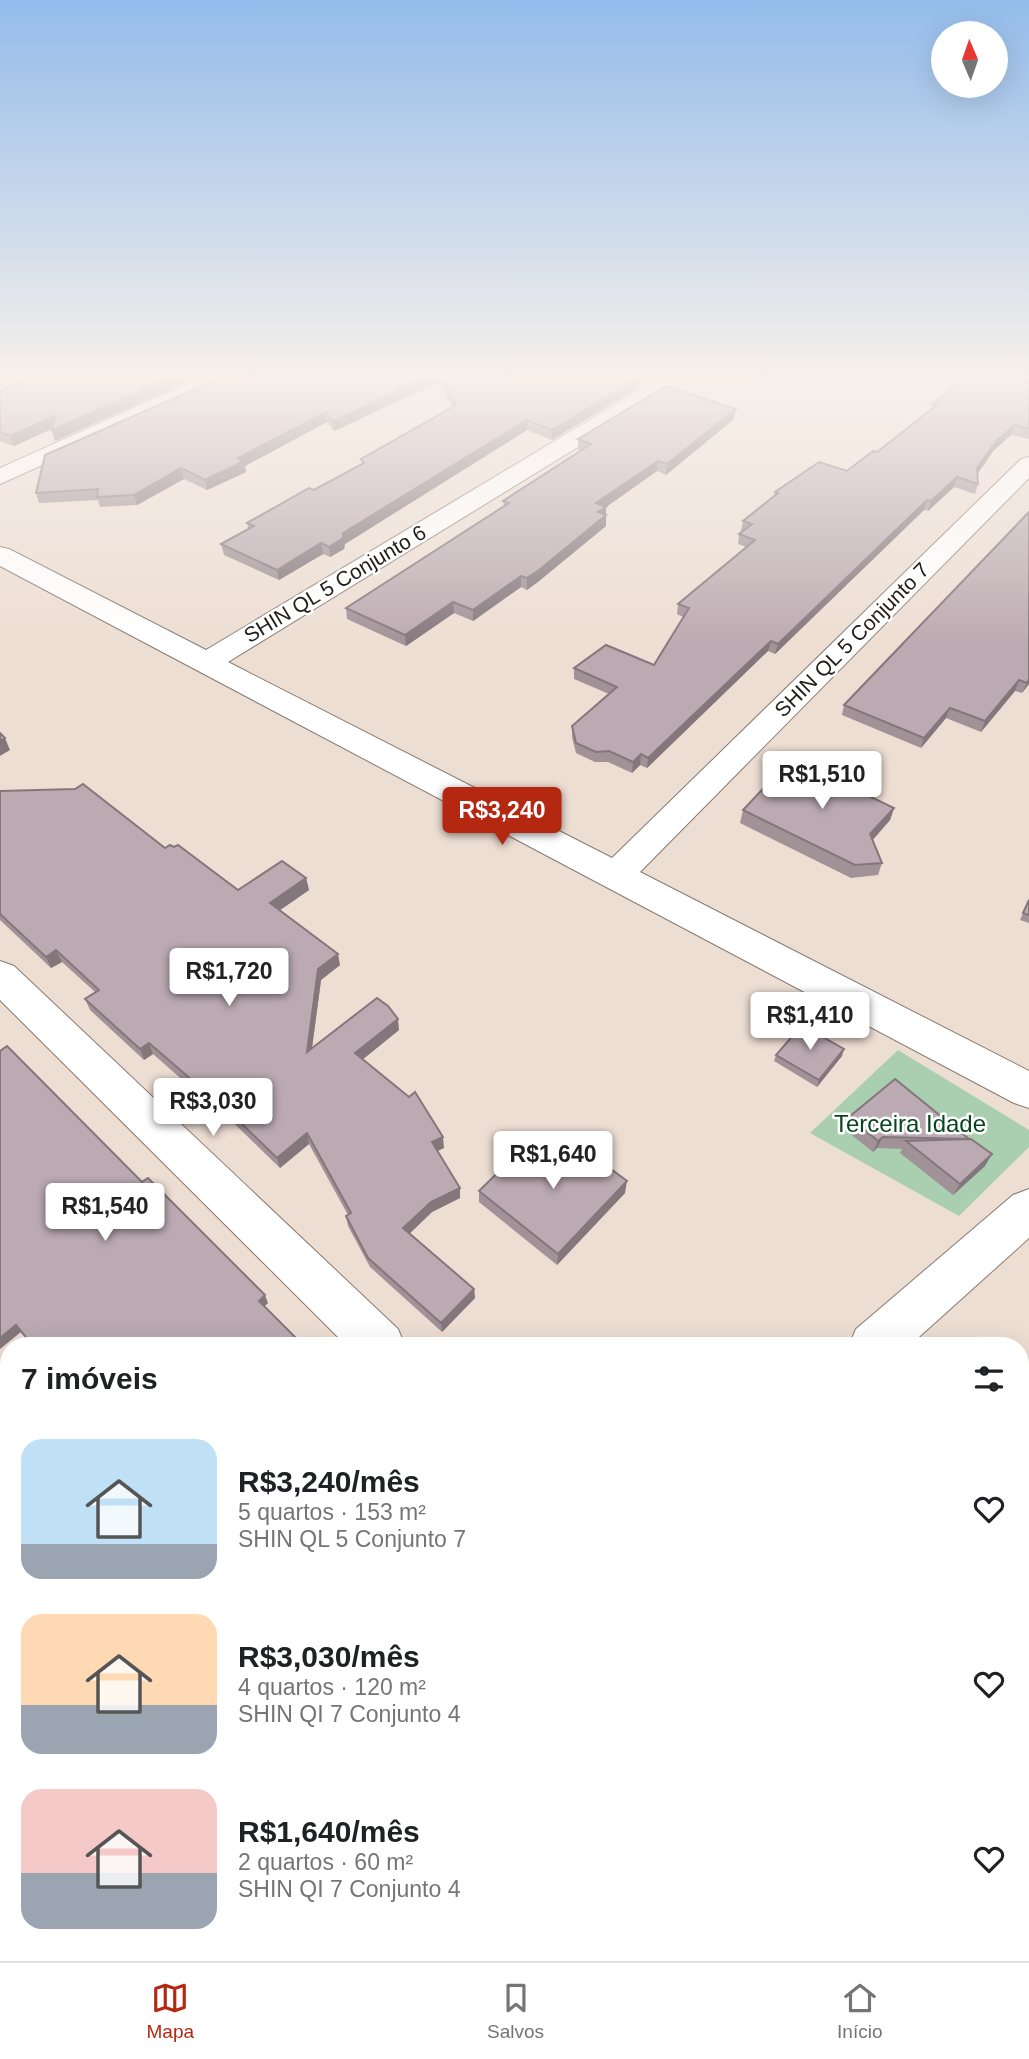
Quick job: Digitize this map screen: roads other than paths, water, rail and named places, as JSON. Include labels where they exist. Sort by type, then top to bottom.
[{"type":"street","points":[[0,477],[23,467]]},
{"type":"street","name":"SHIN QL 5 Conjunto 6","points":[[207,662],[527,467]]},
{"type":"street","name":"SHIN QL 5 Conjunto 7","points":[[615,876],[1026,467]]},
{"type":"street","points":[[0,555],[1029,1091]]},
{"type":"street","points":[[0,976],[372,1337]]},
{"type":"street","points":[[884,1337],[1021,1230]]},
{"type":"park label","name":"Terceira Idade","points":[[910,1124]]}]
